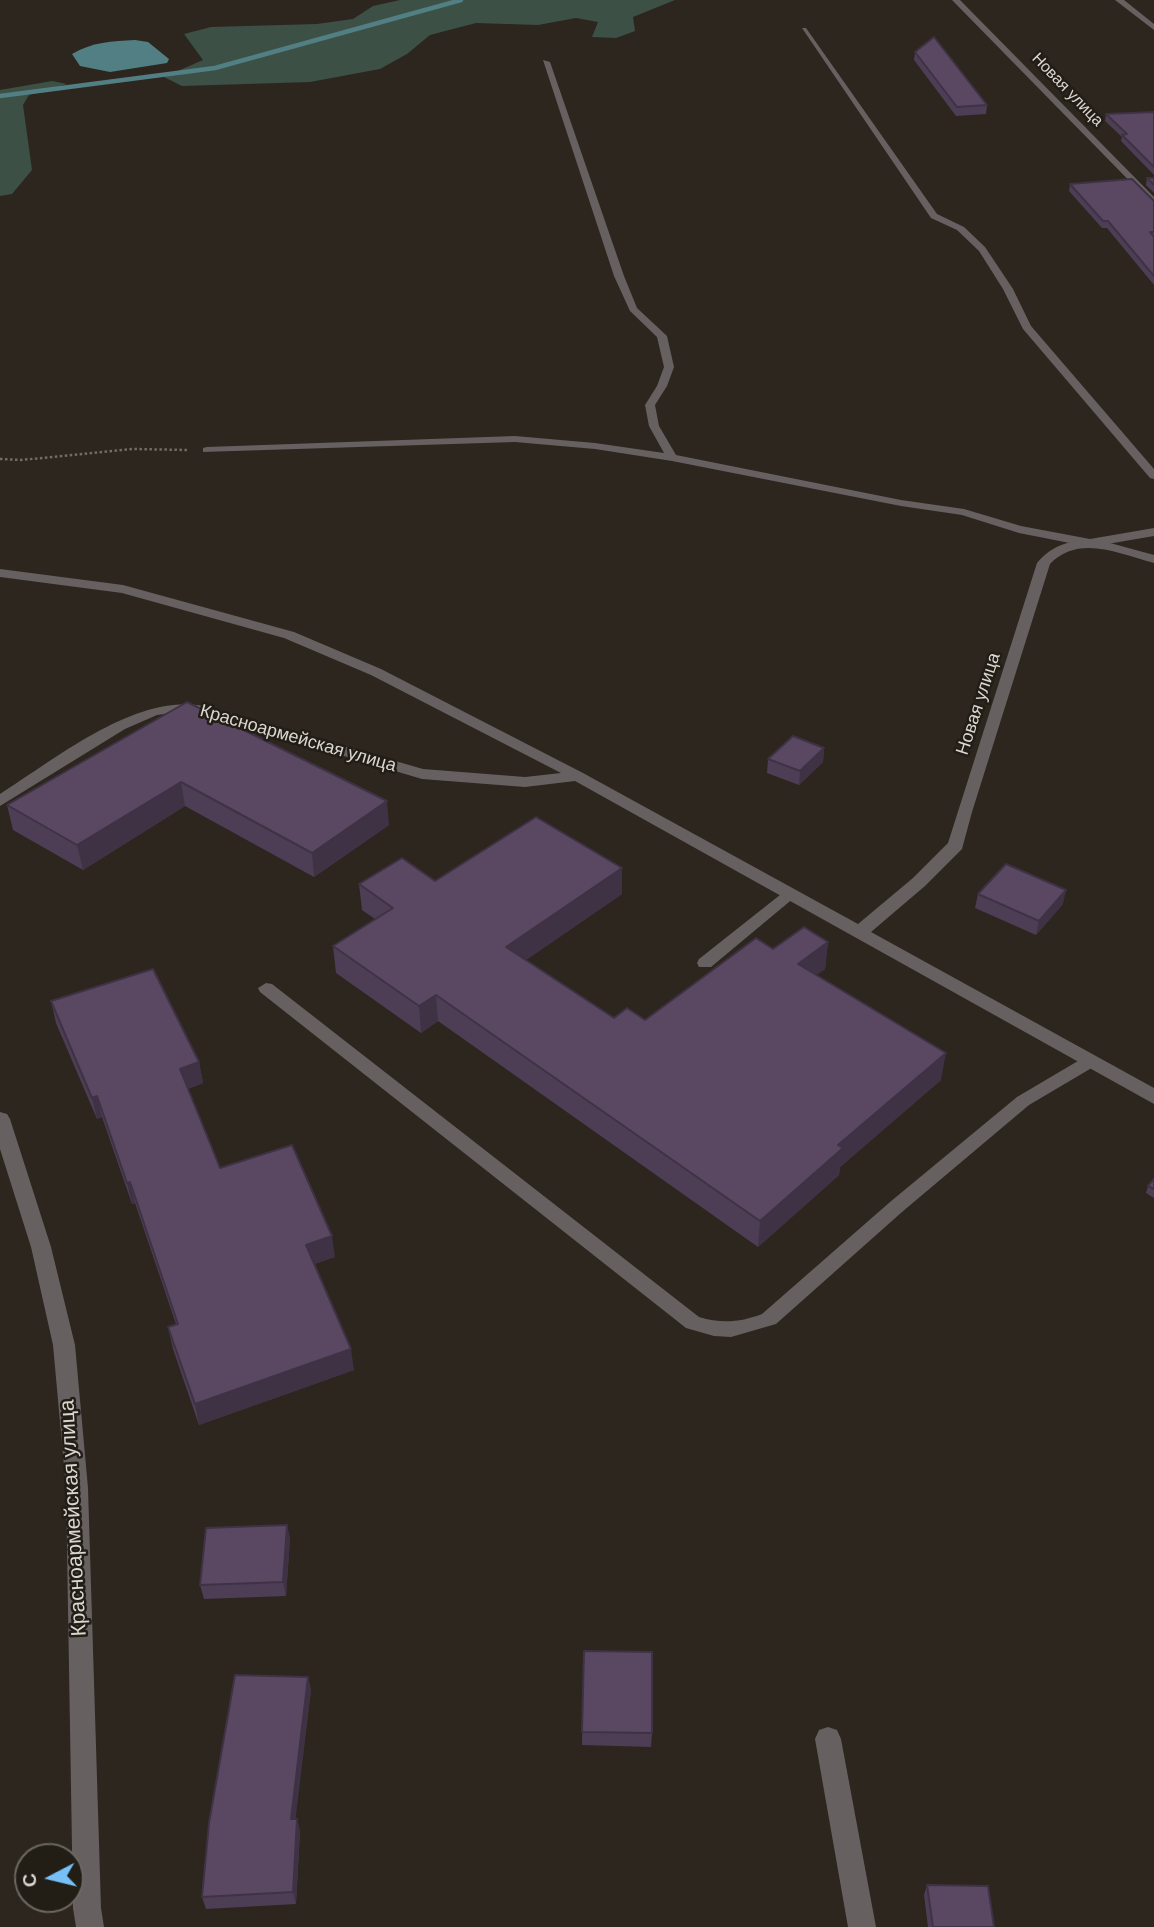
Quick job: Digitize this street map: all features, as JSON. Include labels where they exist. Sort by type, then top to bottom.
[{"type":"street","name":"Новая улица","points":[[956,0],[1154,203]]},
{"type":"street","points":[[1119,0],[1154,28]]},
{"type":"street","name":"Новая улица","points":[[858,933],[919,882],[956,845],[964,812],[1044,563],[1053,550],[1090,543],[1154,559]]},
{"type":"street","points":[[0,573],[122,589],[289,635],[388,677],[578,776],[1154,1097]]},
{"type":"street","name":"Красноармейская улица","points":[[0,801],[120,726],[154,711],[180,708],[203,710],[422,774],[525,782],[578,776]]},
{"type":"street","name":"Красноармейская улица","points":[[0,1119],[41,1247],[64,1345],[77,1488],[87,1908],[90,1927]]},
{"type":"street","points":[[828,1739],[862,1927]]},
{"type":"lane","points":[[804,29],[934,216],[964,230],[974,241],[1015,298],[1026,327],[1154,476]]},
{"type":"lane","points":[[546,62],[633,309],[663,336],[669,367],[662,386],[650,405],[654,426],[672,458]]},
{"type":"lane","points":[[206,450],[515,439],[595,446],[672,458],[901,503],[964,512],[1019,529],[1090,543],[1154,532]]},
{"type":"lane","points":[[705,963],[790,894]]},
{"type":"lane","points":[[266,988],[693,1323],[718,1332],[745,1328],[769,1320],[1023,1101],[1089,1062]]},
{"type":"path","points":[[0,459],[21,460],[133,449],[206,450]]},
{"type":"green space","points":[[400,0],[675,0],[633,17],[635,31],[616,38],[592,37],[598,22],[576,18],[538,25],[476,23],[430,35],[407,54],[380,69],[310,82],[182,86],[164,77],[203,60],[184,34],[211,27],[317,24],[353,19],[373,6]]},
{"type":"green space","points":[[52,81],[67,84],[29,95],[23,105],[32,170],[12,194],[0,196],[0,90]]},
{"type":"water","points":[[135,40],[148,42],[169,59],[167,63],[110,72],[80,66],[72,54],[95,45]]},
{"type":"building","points":[[934,37],[987,105],[957,107],[915,52]]},
{"type":"building","points":[[1154,112],[1154,167],[1122,135],[1127,134],[1106,114]]},
{"type":"building","points":[[1132,179],[1154,201],[1154,232],[1150,232],[1154,237],[1154,276],[1108,221],[1103,221],[1070,184]]},
{"type":"building","points":[[187,702],[387,801],[312,853],[181,782],[77,845],[7,805]]},
{"type":"building","points":[[793,736],[824,748],[800,771],[768,759]]},
{"type":"building","points":[[536,817],[622,868],[506,947],[614,1018],[627,1008],[645,1020],[756,938],[773,949],[804,927],[828,942],[798,964],[946,1053],[838,1145],[843,1148],[760,1221],[436,995],[419,1006],[333,946],[393,908],[359,884],[402,858],[435,881]]},
{"type":"building","points":[[1006,864],[1066,890],[1039,921],[978,894]]},
{"type":"building","points":[[153,969],[199,1062],[180,1069],[220,1168],[292,1145],[332,1236],[306,1245],[351,1349],[195,1404],[168,1327],[178,1324],[130,1182],[127,1183],[97,1096],[92,1098],[51,1001]]},
{"type":"building","points":[[287,1525],[283,1582],[200,1585],[206,1528]]},
{"type":"building","points":[[584,1651],[652,1652],[652,1733],[582,1732]]},
{"type":"building","points":[[235,1675],[308,1677],[291,1819],[297,1819],[293,1892],[202,1897],[209,1823]]},
{"type":"building","points":[[927,1885],[988,1886],[994,1927],[933,1927]]},
{"type":"waterway","points":[[0,96],[215,68],[461,0]]}]
